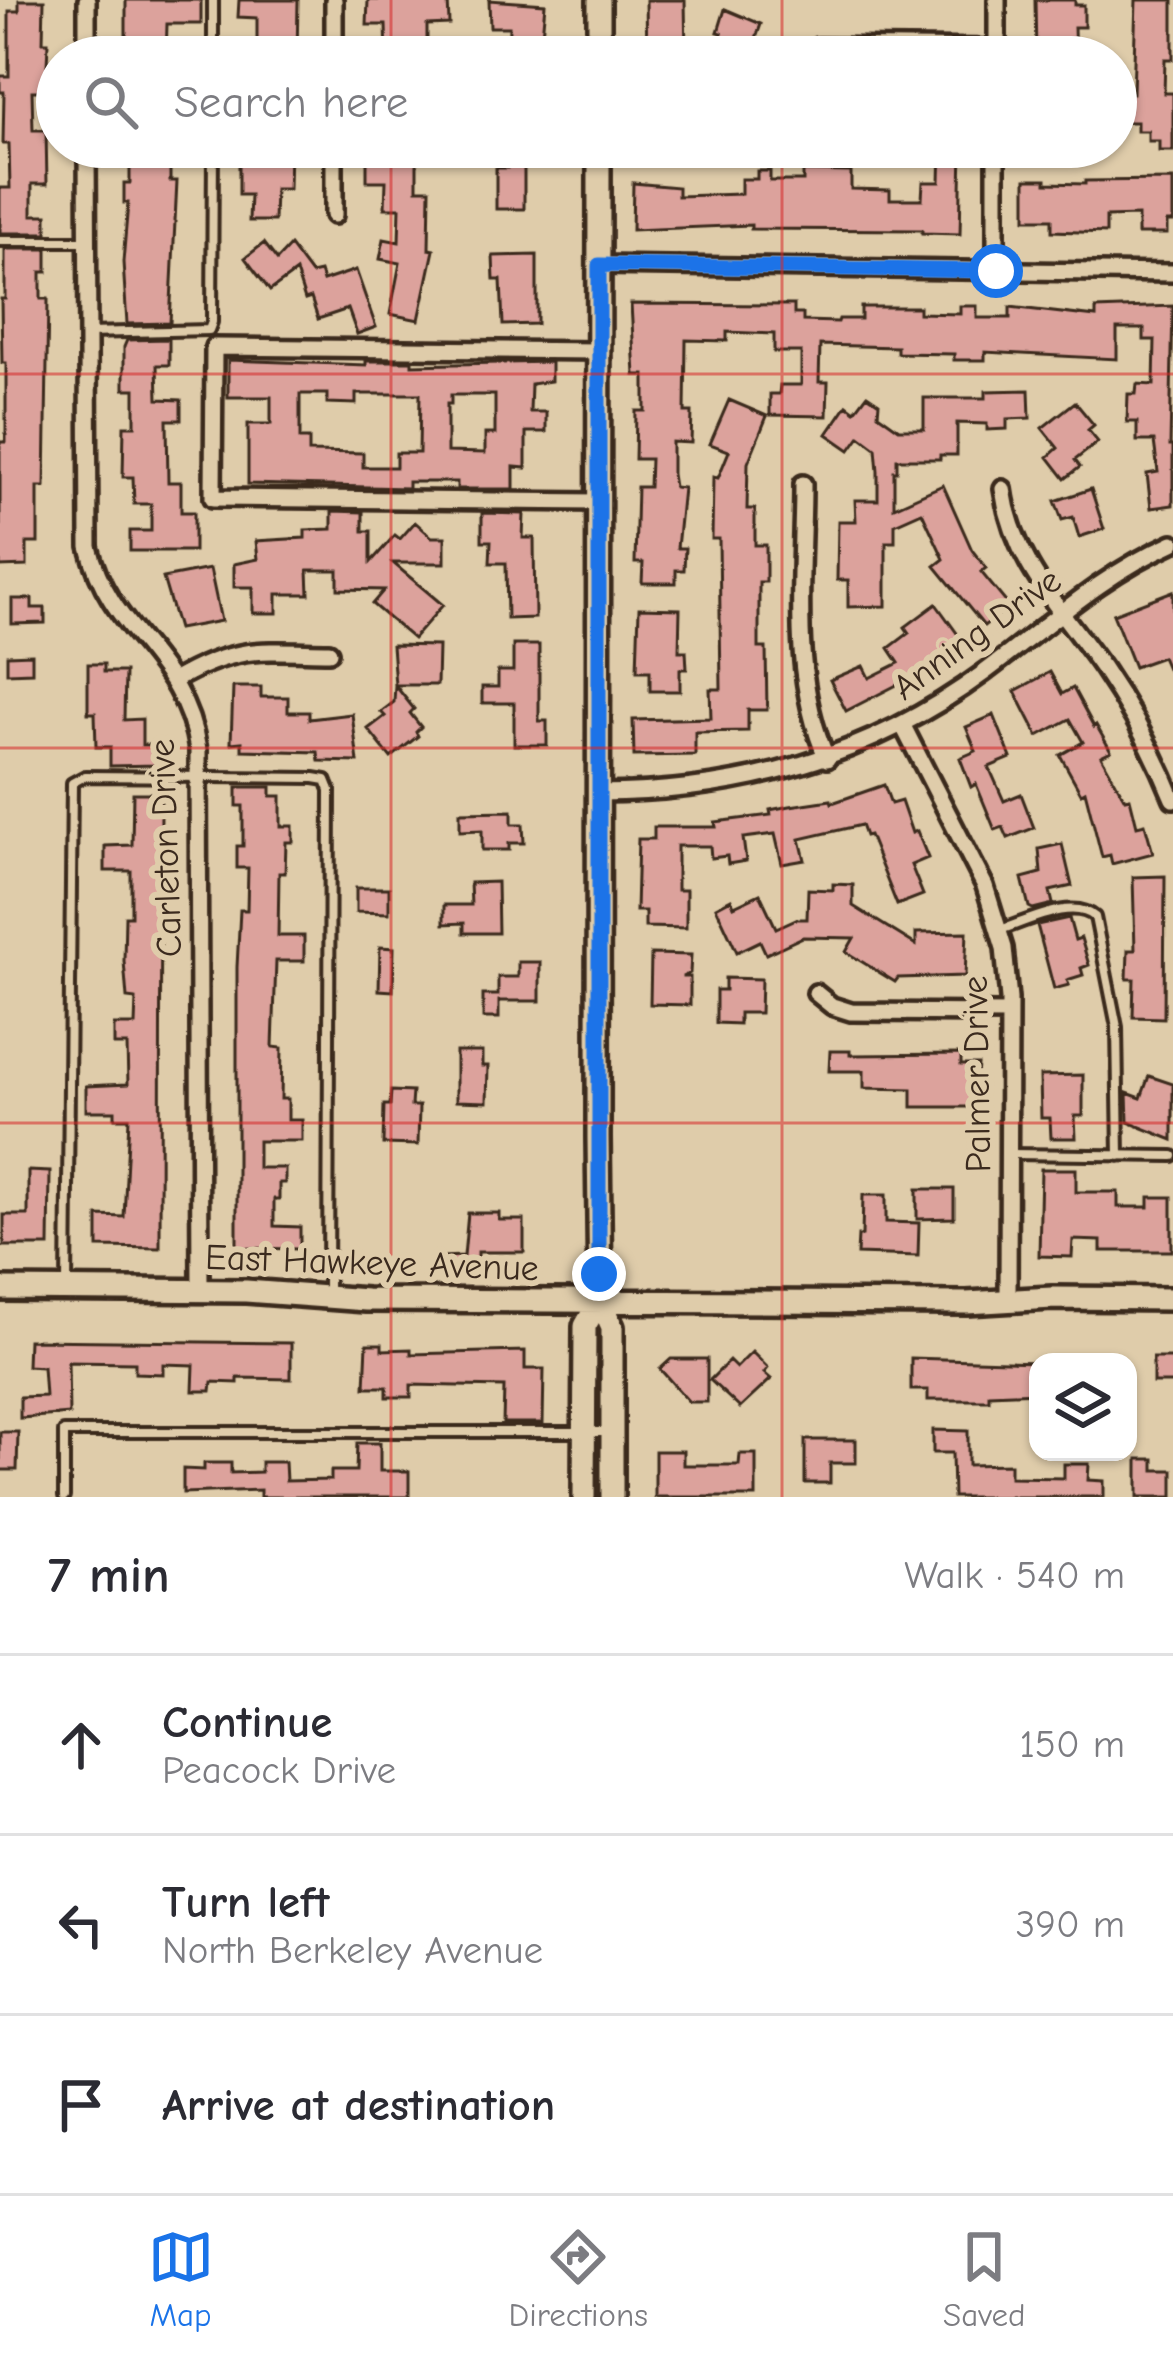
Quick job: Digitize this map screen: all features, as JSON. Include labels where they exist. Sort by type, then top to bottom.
[{"type":"street","points":[[87,0],[87,36]]},
{"type":"street","points":[[334,0],[334,36]]},
{"type":"street","points":[[599,0],[599,36]]},
{"type":"street","points":[[997,0],[997,36]]},
{"type":"street","name":"Carleton Drive","points":[[87,168],[87,522],[92,560],[120,616],[175,680],[195,732],[200,777],[200,1290]]},
{"type":"street","points":[[334,168],[334,215]]},
{"type":"street","points":[[599,168],[600,1300],[612,1327],[612,1497]]},
{"type":"street","points":[[996,271],[997,168]]},
{"type":"street","points":[[599,265],[1173,273]]},
{"type":"street","points":[[598,351],[214,347],[214,498],[598,502]]},
{"type":"street","points":[[802,484],[803,675],[811,719],[827,759]]},
{"type":"street","points":[[1003,489],[1020,551],[1124,700],[1173,799]]},
{"type":"street","name":"Anning Drive","points":[[598,794],[713,787],[827,759],[903,726],[982,674],[1115,573],[1173,543]]},
{"type":"street","points":[[175,680],[235,652],[329,652]]},
{"type":"street","name":"Palmer Drive","points":[[903,726],[985,886],[1000,930],[1009,1013],[1008,1300]]},
{"type":"street","points":[[816,993],[832,1006],[851,1012],[1009,1013]]},
{"type":"street","name":"East Hawkeye Avenue","points":[[0,1289],[200,1290],[328,1298],[1173,1299]]},
{"type":"street","points":[[584,1497],[585,1326],[600,1300]]},
{"type":"lane","points":[[213,0],[213,36]]},
{"type":"lane","points":[[87,333],[209,330],[213,168]]},
{"type":"lane","points":[[0,241],[87,242]]},
{"type":"lane","points":[[67,1290],[72,783],[85,776],[314,778],[328,784],[328,1298]]},
{"type":"lane","points":[[1000,930],[1072,908],[1095,916],[1117,1027],[1119,1156]]},
{"type":"lane","points":[[1008,1154],[1173,1156]]},
{"type":"lane","points":[[64,1497],[64,1432],[612,1432]]},
{"type":"building","points":[[19,0],[44,0],[43,36],[36,36],[36,91],[32,91],[36,168],[47,168],[47,184],[32,184],[32,215],[47,215],[47,233],[0,233],[0,188],[10,188],[0,76],[9,76],[9,11],[19,11]]},
{"type":"building","points":[[126,0],[201,0],[201,24],[167,24],[167,36],[126,36]]},
{"type":"building","points":[[239,0],[298,0],[297,36],[257,36],[257,18],[238,17]]},
{"type":"building","points":[[368,0],[448,0],[449,24],[427,25],[427,36],[386,36],[386,25],[367,25]]},
{"type":"building","points":[[489,0],[545,4],[542,36],[509,36],[509,27],[490,27]]},
{"type":"building","points":[[646,0],[685,0],[686,36],[647,36]]},
{"type":"building","points":[[1035,0],[1075,0],[1075,5],[1084,5],[1084,27],[1074,27],[1074,36],[1036,36]]},
{"type":"building","points":[[1136,0],[1173,0],[1173,59],[1165,59],[1164,93],[1173,93],[1173,151],[1159,151],[1159,141],[1148,141],[1148,131],[1137,131]]},
{"type":"building","points":[[725,9],[761,24],[757,36],[721,36]]},
{"type":"building","points":[[130,168],[170,168],[170,181],[177,181],[170,323],[127,324],[124,183],[130,183]]},
{"type":"building","points":[[239,168],[290,168],[289,189],[275,189],[274,221],[249,221],[250,195],[239,195]]},
{"type":"building","points":[[367,168],[417,168],[417,189],[430,189],[429,249],[434,250],[419,320],[390,314],[400,263],[380,259],[384,239],[399,242],[400,208],[385,208],[386,181],[367,181]]},
{"type":"building","points":[[496,168],[524,168],[524,209],[496,209]]},
{"type":"building","points":[[940,168],[962,168],[960,234],[751,229],[751,225],[632,230],[633,183],[678,187],[678,196],[741,194],[741,179],[757,179],[757,171],[770,171],[770,181],[803,181],[803,171],[851,172],[851,189],[890,190],[890,199],[922,199],[923,182],[940,182]]},
{"type":"building","points":[[1026,179],[1085,184],[1173,180],[1173,222],[1167,222],[1167,234],[1138,234],[1138,216],[1106,217],[1106,233],[1052,231],[1052,219],[1026,219]]},
{"type":"building","points":[[264,243],[277,260],[290,246],[311,274],[320,272],[323,281],[356,270],[376,327],[357,334],[348,309],[318,319],[311,298],[305,300],[296,272],[270,291],[245,258]]},
{"type":"building","points":[[5,249],[47,249],[41,299],[48,299],[45,487],[38,487],[38,543],[27,543],[27,566],[0,567],[0,442],[6,442],[1,299],[5,299]]},
{"type":"building","points":[[537,255],[537,324],[503,325],[501,280],[494,280],[493,256]]},
{"type":"building","points":[[631,304],[794,305],[794,314],[803,314],[803,321],[838,322],[861,319],[861,307],[919,307],[919,313],[960,314],[960,306],[977,306],[977,318],[1010,318],[1010,307],[1096,317],[1096,309],[1173,306],[1173,505],[1151,508],[1147,474],[1158,472],[1154,441],[1137,441],[1137,422],[1127,422],[1128,394],[1136,394],[1137,384],[1154,385],[1155,340],[1144,340],[1144,329],[1117,329],[1117,359],[985,352],[985,360],[954,360],[954,354],[897,353],[897,347],[820,345],[819,382],[828,382],[827,416],[770,415],[770,394],[779,394],[780,385],[801,385],[801,352],[774,352],[774,334],[727,332],[727,341],[686,340],[685,412],[692,412],[691,443],[672,442],[674,487],[683,488],[677,548],[685,548],[684,570],[676,570],[676,583],[642,583],[643,563],[635,563],[637,487],[649,487],[650,459],[635,459],[636,411],[645,411],[645,375],[635,375]]},
{"type":"building","points":[[169,339],[169,365],[157,365],[158,399],[181,400],[181,420],[167,420],[168,482],[181,482],[181,512],[194,512],[194,551],[130,551],[130,531],[151,531],[151,504],[134,504],[133,477],[123,477],[124,426],[135,426],[135,389],[124,389],[124,347],[127,340]]},
{"type":"building","points":[[228,360],[366,365],[366,361],[412,361],[412,365],[551,362],[551,381],[531,384],[530,412],[546,412],[546,432],[526,432],[526,468],[514,467],[514,489],[457,489],[457,482],[408,482],[408,488],[248,484],[248,424],[271,424],[271,397],[228,397]],"holes":[[[300,394],[327,394],[327,403],[356,404],[356,394],[420,394],[419,453],[396,453],[396,467],[363,467],[363,453],[309,452],[309,439],[300,439]],[[451,395],[495,395],[495,434],[485,434],[485,453],[447,452]]]},
{"type":"building","points":[[1029,390],[1030,418],[1007,419],[1007,429],[957,423],[957,455],[897,459],[894,471],[894,507],[943,485],[972,550],[986,568],[981,572],[1009,606],[984,626],[935,566],[944,559],[922,512],[895,524],[895,542],[886,542],[886,606],[848,607],[848,580],[837,580],[838,521],[856,521],[855,500],[878,500],[878,471],[876,448],[860,436],[850,450],[827,434],[847,405],[855,411],[867,395],[879,403],[878,414],[899,429],[924,429],[924,398],[986,398],[986,391]]},
{"type":"building","points":[[729,400],[767,416],[748,463],[747,509],[755,509],[755,545],[766,545],[766,582],[759,582],[759,648],[766,648],[767,710],[748,710],[748,731],[695,732],[695,755],[634,756],[633,720],[711,718],[710,689],[721,689],[719,539],[712,539],[713,477],[718,478],[729,451],[710,444]]},
{"type":"building","points":[[1075,402],[1094,425],[1088,430],[1098,442],[1075,460],[1080,467],[1065,479],[1048,457],[1058,448],[1042,428]]},
{"type":"building","points":[[1091,489],[1104,529],[1079,537],[1073,517],[1062,520],[1055,501]]},
{"type":"building","points":[[332,511],[363,512],[363,531],[371,531],[371,562],[395,535],[400,539],[415,522],[432,537],[445,537],[445,563],[393,563],[443,605],[413,639],[372,604],[384,590],[338,589],[338,570],[308,570],[309,594],[277,594],[277,613],[253,613],[253,587],[234,587],[234,564],[258,559],[256,541],[305,538],[305,530],[332,529]]},
{"type":"building","points":[[482,513],[524,514],[523,538],[534,538],[535,618],[507,619],[506,563],[490,563],[491,541],[482,541]]},
{"type":"building","points":[[210,569],[221,621],[178,629],[163,578]]},
{"type":"building","points":[[1173,591],[1173,682],[1162,657],[1134,667],[1113,614]]},
{"type":"building","points":[[12,599],[32,599],[32,608],[45,608],[45,623],[12,624]]},
{"type":"building","points":[[936,604],[964,643],[924,671],[846,711],[830,680],[863,666],[869,678],[899,663],[889,648],[909,633],[905,627]]},
{"type":"building","points":[[639,608],[680,609],[679,651],[686,651],[687,669],[680,669],[680,691],[650,691],[650,671],[637,671]]},
{"type":"building","points":[[392,645],[438,646],[437,685],[395,685]]},
{"type":"building","points":[[513,645],[539,645],[539,721],[547,721],[547,745],[514,745],[514,703],[482,703],[482,687],[498,687],[498,671],[513,671]]},
{"type":"building","points":[[32,654],[32,672],[7,673],[7,655]]},
{"type":"building","points":[[88,664],[104,664],[104,672],[125,672],[124,720],[142,719],[142,745],[156,745],[156,765],[110,766],[110,747],[96,747],[95,713],[88,713]]},
{"type":"building","points":[[1050,672],[1062,694],[1073,688],[1111,751],[1101,756],[1125,799],[1130,798],[1137,826],[1145,824],[1153,853],[1112,864],[1110,855],[1102,857],[1085,791],[1081,793],[1060,755],[1083,742],[1070,719],[1038,736],[1015,691]]},
{"type":"building","points":[[395,685],[421,727],[418,736],[391,758],[368,729],[394,702]]},
{"type":"building","points":[[233,687],[261,687],[261,697],[288,697],[288,712],[309,712],[309,719],[352,714],[358,762],[319,761],[318,752],[242,750],[242,742],[231,743]]},
{"type":"building","points":[[994,715],[1011,758],[989,767],[1004,801],[1021,794],[1034,828],[1008,838],[1003,827],[995,830],[960,758],[976,751],[966,727]]},
{"type":"building","points":[[884,785],[891,804],[901,801],[912,833],[917,831],[928,858],[911,865],[923,895],[897,905],[861,825],[800,839],[805,860],[782,864],[775,834],[743,838],[746,861],[728,864],[727,856],[711,858],[710,846],[677,846],[677,890],[686,890],[686,928],[645,927],[645,911],[636,911],[638,839],[654,839],[654,827],[716,827],[715,822],[771,815],[770,810],[790,806],[832,803]]},
{"type":"building","points":[[237,787],[271,787],[271,796],[281,796],[281,826],[293,826],[293,842],[286,842],[285,873],[279,873],[278,936],[304,936],[304,961],[276,961],[273,1047],[282,1048],[281,1099],[288,1099],[288,1120],[302,1120],[302,1141],[258,1141],[258,1168],[285,1168],[285,1183],[279,1183],[279,1199],[274,1199],[274,1226],[300,1227],[300,1249],[237,1248],[237,967],[240,910],[247,910],[248,868],[237,868],[237,846],[243,846],[243,806],[237,806]]},
{"type":"building","points":[[133,793],[161,793],[160,1248],[98,1247],[98,1216],[124,1217],[129,1118],[115,1118],[115,1111],[86,1111],[86,1086],[128,1084],[127,1045],[114,1045],[114,1025],[135,1025],[136,999],[127,998],[124,961],[131,871],[105,871],[105,846],[132,845]]},
{"type":"building","points":[[512,811],[512,824],[523,824],[524,843],[509,843],[509,850],[482,850],[482,830],[460,831],[460,812]]},
{"type":"building","points":[[1062,844],[1072,886],[1050,891],[1053,904],[1033,909],[1022,878],[1041,873],[1039,849]]},
{"type":"building","points":[[1165,876],[1164,1018],[1133,1017],[1134,979],[1127,979],[1128,950],[1135,950],[1133,877]]},
{"type":"building","points":[[497,882],[498,933],[464,933],[464,923],[444,924],[444,905],[471,905],[470,883]]},
{"type":"building","points":[[833,884],[853,885],[853,906],[916,945],[916,933],[967,932],[965,976],[898,978],[895,982],[846,952],[854,938],[803,937],[766,954],[760,941],[737,952],[716,907],[731,899],[734,906],[760,894],[776,928],[807,919],[808,889],[833,890]]},
{"type":"building","points":[[356,888],[389,888],[389,913],[356,912]]},
{"type":"building","points":[[1069,918],[1089,965],[1081,968],[1083,975],[1067,980],[1069,985],[1054,989],[1037,925]]},
{"type":"building","points":[[380,947],[394,948],[393,991],[379,990]]},
{"type":"building","points":[[651,954],[691,955],[690,973],[682,977],[690,977],[690,1005],[650,1004]]},
{"type":"building","points":[[518,962],[540,962],[540,1001],[499,1001],[499,1018],[483,1018],[483,995],[498,995],[498,977],[518,977]]},
{"type":"building","points":[[725,978],[761,979],[760,1013],[739,1013],[739,1024],[716,1023],[716,990],[725,990]]},
{"type":"building","points":[[830,1051],[961,1054],[961,1065],[978,1065],[974,1107],[912,1107],[912,1089],[864,1088],[864,1071],[829,1071]]},
{"type":"building","points":[[456,1052],[482,1052],[482,1066],[488,1066],[487,1102],[456,1101]]},
{"type":"building","points":[[1083,1075],[1083,1116],[1075,1116],[1076,1138],[1051,1138],[1050,1118],[1041,1118],[1040,1076]]},
{"type":"building","points":[[1149,1076],[1173,1084],[1173,1140],[1128,1122],[1127,1093],[1141,1098]]},
{"type":"building","points":[[391,1091],[412,1092],[411,1106],[419,1106],[418,1145],[383,1144],[384,1105],[390,1105]]},
{"type":"building","points":[[1041,1169],[1076,1169],[1076,1192],[1118,1192],[1118,1207],[1149,1207],[1149,1197],[1172,1197],[1172,1251],[1101,1251],[1101,1241],[1073,1240],[1072,1257],[1039,1256]]},
{"type":"building","points":[[28,1171],[50,1172],[49,1246],[4,1246],[4,1215],[28,1215]]},
{"type":"building","points":[[917,1189],[954,1189],[954,1218],[917,1219]]},
{"type":"building","points":[[863,1195],[886,1195],[886,1222],[919,1223],[918,1256],[857,1254]]},
{"type":"building","points":[[468,1213],[499,1213],[499,1220],[524,1220],[524,1252],[478,1252],[478,1274],[443,1274],[442,1257],[464,1256]]},
{"type":"building","points":[[28,1340],[291,1343],[291,1379],[238,1378],[238,1383],[212,1382],[211,1391],[193,1391],[194,1365],[163,1364],[163,1374],[135,1373],[135,1363],[68,1362],[69,1414],[20,1418],[20,1397],[45,1396],[43,1367],[27,1366]]},
{"type":"building","points":[[367,1344],[382,1344],[382,1350],[411,1349],[411,1354],[525,1351],[525,1369],[544,1369],[543,1423],[503,1423],[504,1387],[411,1385],[411,1397],[387,1397],[387,1387],[365,1387]]},
{"type":"building","points":[[752,1352],[768,1368],[764,1373],[771,1379],[740,1408],[710,1380],[729,1361],[736,1368]]},
{"type":"building","points":[[911,1358],[1029,1362],[1029,1392],[989,1394],[989,1400],[928,1400],[928,1390],[911,1390]]},
{"type":"building","points":[[1153,1358],[1173,1358],[1173,1383],[1153,1383]]},
{"type":"building","points":[[671,1359],[707,1359],[707,1402],[689,1402],[660,1369]]},
{"type":"building","points":[[933,1430],[968,1431],[968,1465],[1010,1464],[1010,1477],[1064,1478],[1064,1464],[1089,1464],[1088,1480],[1104,1481],[1104,1497],[953,1497],[952,1453],[933,1453]]},
{"type":"building","points":[[0,1432],[18,1432],[17,1470],[0,1470]]},
{"type":"building","points":[[805,1440],[856,1440],[856,1463],[830,1463],[830,1483],[805,1483]]},
{"type":"building","points":[[357,1443],[380,1443],[380,1471],[409,1471],[409,1497],[260,1497],[260,1490],[183,1493],[183,1469],[204,1470],[204,1463],[231,1463],[231,1473],[261,1472],[261,1462],[285,1462],[286,1481],[331,1480],[331,1471],[356,1471]]},
{"type":"building","points":[[655,1451],[683,1451],[683,1465],[739,1465],[740,1454],[756,1454],[756,1497],[655,1497]]},
{"type":"building","points":[[1138,1459],[1154,1459],[1154,1470],[1173,1470],[1173,1497],[1138,1497]]},
{"type":"route","points":[[599,1274],[599,265],[996,271]]}]
